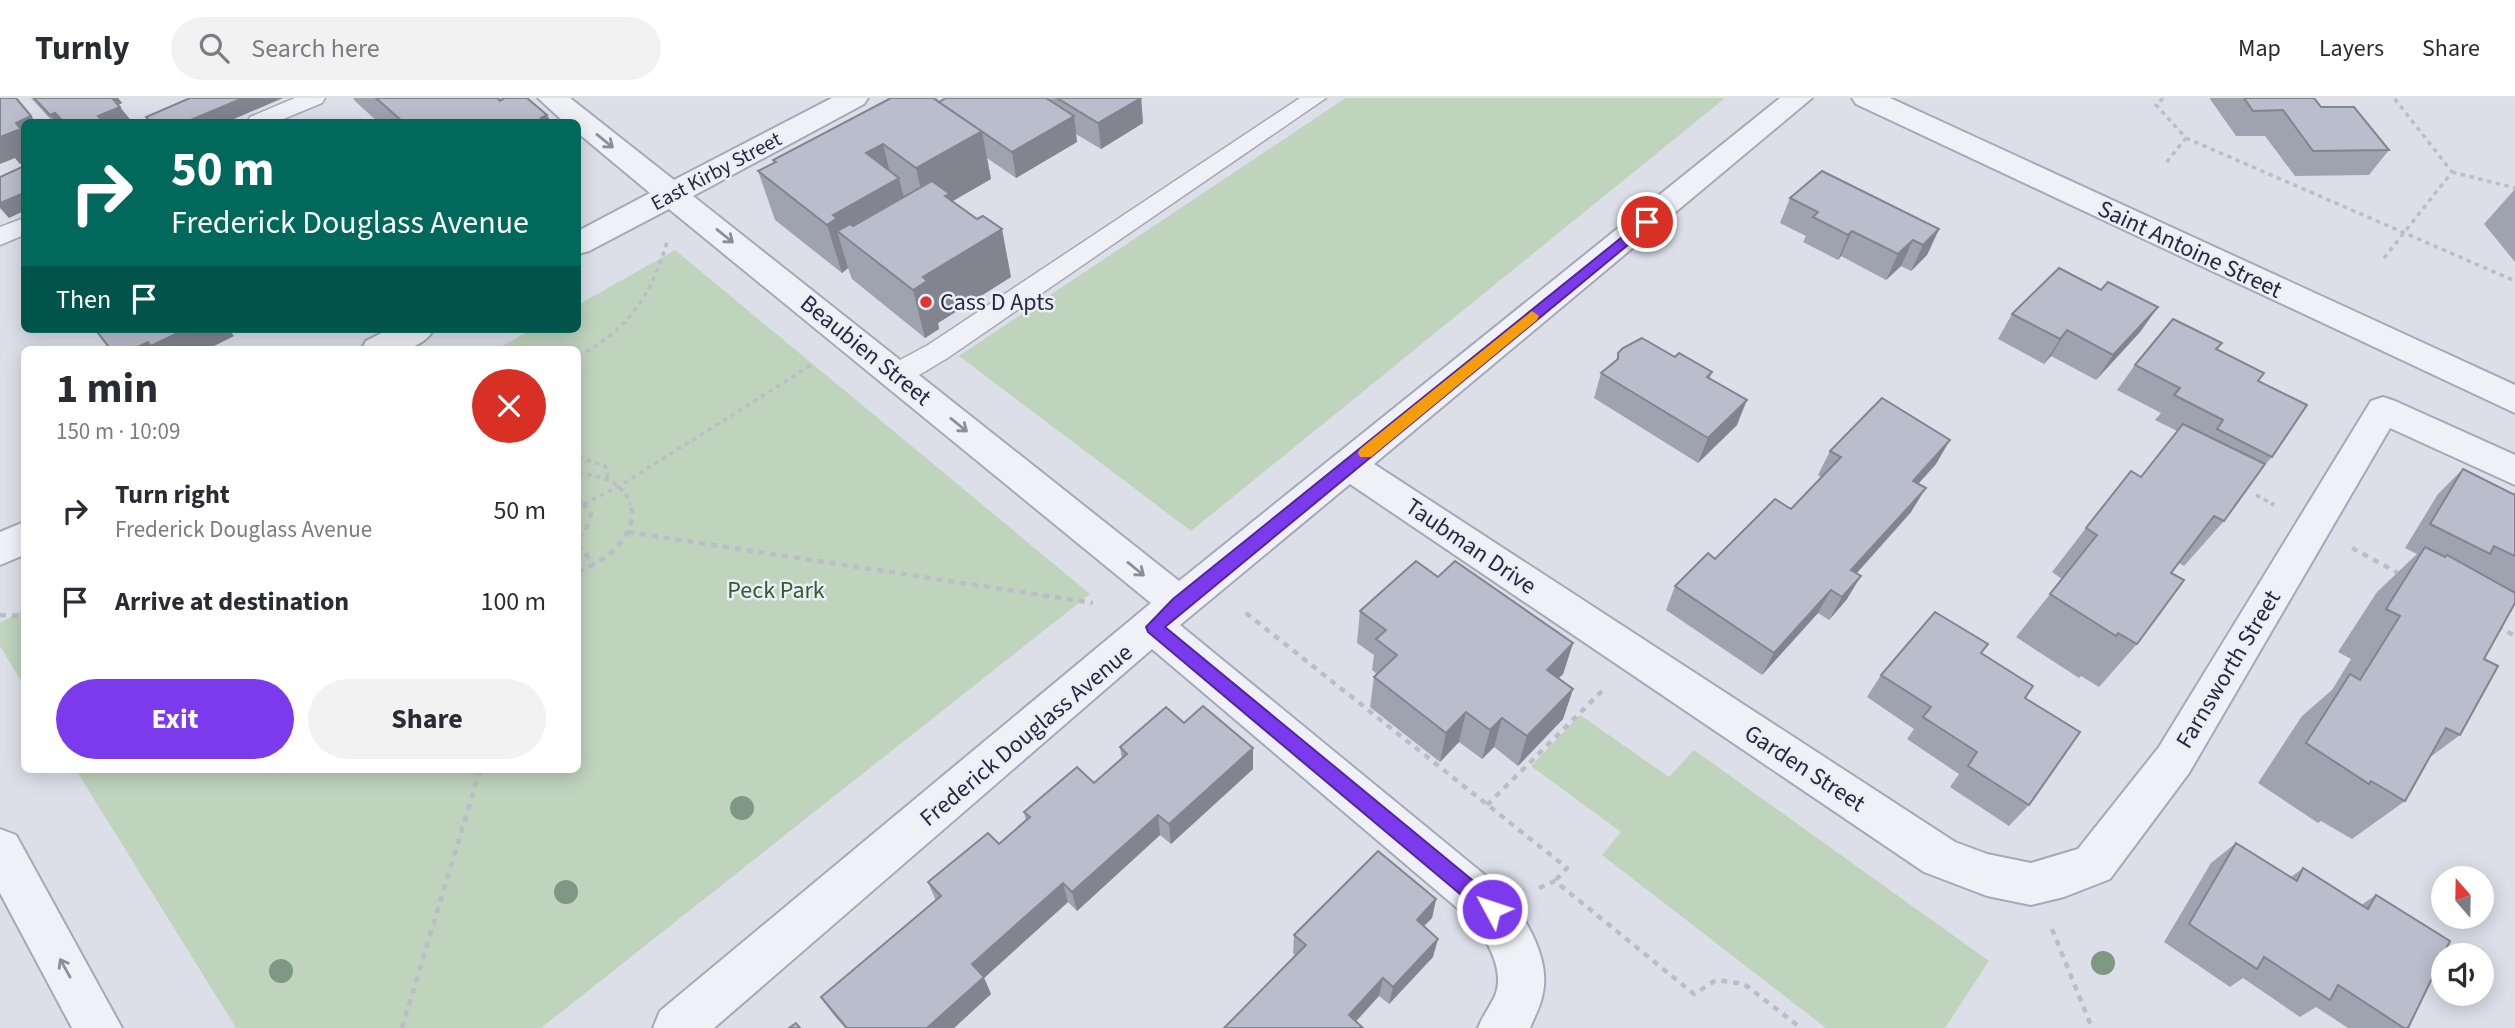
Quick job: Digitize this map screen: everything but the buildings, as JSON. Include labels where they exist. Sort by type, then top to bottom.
[{"type":"street","name":"Beaubien Street","points":[[552,98],[578,119]]},
{"type":"street","name":"East Kirby Street","points":[[581,242],[854,98]]},
{"type":"street","name":"Frederick Douglass Avenue","points":[[677,1028],[1167,615],[1798,98]]},
{"type":"street","name":"Saint Antoine Street","points":[[1866,98],[2515,400]]},
{"type":"street","name":"Beaubien Street","points":[[581,122],[897,374],[1492,909],[1513,942],[1523,979],[1507,1021]]},
{"type":"street","points":[[385,346],[410,333]]},
{"type":"street","name":"Farnsworth Street","points":[[2031,884],[2064,876],[2094,864],[2174,760],[2383,410],[2515,471]]},
{"type":"street","name":"Taubman Drive","points":[[1350,466],[1592,626]]},
{"type":"street","points":[[0,550],[21,539]]},
{"type":"street","name":"Garden Street","points":[[1592,626],[1940,857],[1987,875],[2031,884]]},
{"type":"street","points":[[0,849],[98,1028]]},
{"type":"lane","points":[[265,119],[314,98]]},
{"type":"lane","points":[[897,374],[937,352],[1315,98]]},
{"type":"lane","points":[[0,237],[21,227]]},
{"type":"path","points":[[2163,98],[2156,105],[2186,138],[2515,281]]},
{"type":"path","points":[[2394,98],[2452,172],[2515,188]]},
{"type":"path","points":[[2165,163],[2186,138]]},
{"type":"path","points":[[2384,258],[2452,172]]},
{"type":"path","points":[[581,354],[614,335],[634,310],[651,286],[663,262],[669,235]]},
{"type":"path","points":[[584,504],[621,485],[816,363]]},
{"type":"path","points":[[581,458],[605,466],[608,478]]},
{"type":"path","points":[[581,474],[608,478],[621,485],[629,495],[632,506],[628,531],[614,549],[594,565],[581,571]]},
{"type":"path","points":[[2256,495],[2407,578]]},
{"type":"path","points":[[581,502],[591,514],[581,536]]},
{"type":"path","points":[[628,531],[1093,603]]},
{"type":"path","points":[[581,546],[594,565]]},
{"type":"path","points":[[1246,613],[1567,868],[1555,881],[1492,909]]},
{"type":"path","points":[[0,615],[21,615]]},
{"type":"path","points":[[2491,623],[2515,636]]},
{"type":"path","points":[[1487,805],[1602,690]]},
{"type":"path","points":[[402,1028],[479,773]]},
{"type":"path","points":[[1555,881],[1694,994],[1716,980],[1744,984],[1801,1028]]},
{"type":"path","points":[[2031,884],[2092,1028]]},
{"type":"green space","points":[[1346,98],[1725,98],[1191,531],[959,356]]},
{"type":"green space","name":"Peck Park","points":[[675,250],[1090,594],[541,1028],[236,1028],[78,773],[581,773],[581,346],[502,346],[526,333],[581,333],[581,303]]},
{"type":"green space","points":[[21,612],[21,681],[0,646],[0,623]]},
{"type":"green space","points":[[1580,715],[1669,777],[1694,750],[1989,961],[1945,1028],[1826,1028],[1602,855],[1621,832],[1531,766]]},
{"type":"slow traffic","points":[[1365,453],[1532,316]]},
{"type":"place","name":"Cass D Apts","points":[[926,302]]},
{"type":"route","points":[[1492,909],[1154,627],[1179,603],[1647,222]]}]
